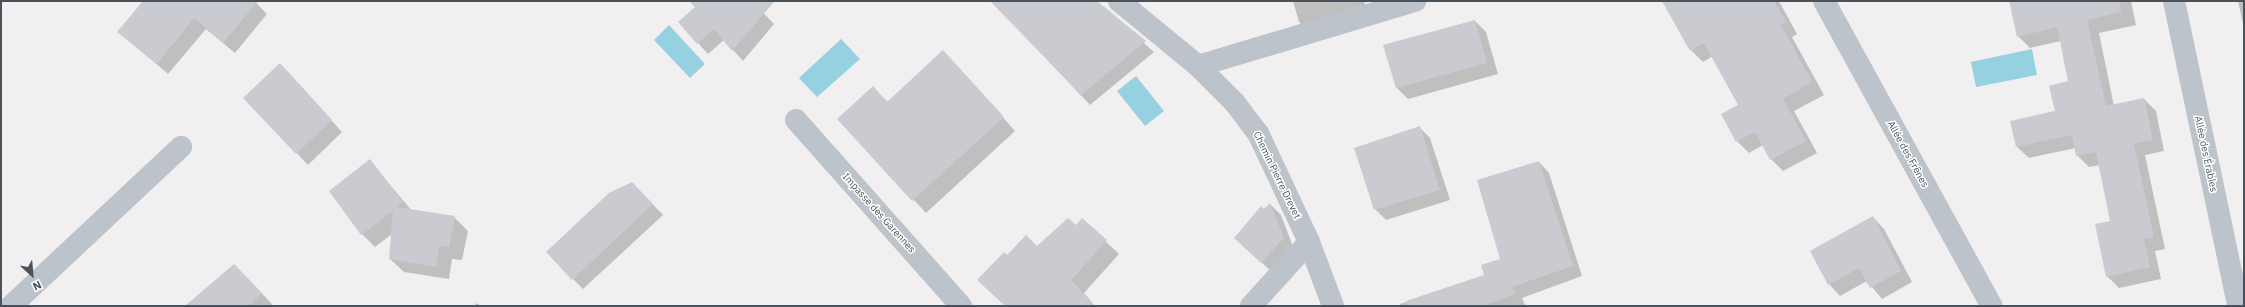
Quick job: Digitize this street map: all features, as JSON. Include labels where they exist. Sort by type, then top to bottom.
[{"type":"street","name":"Chemin Pierre Drevet","points":[[1119,1],[1198,66],[1235,103],[1258,133],[1309,242],[1333,306]]},
{"type":"street","points":[[1198,66],[1415,1]]},
{"type":"street","name":"Allée des Frênes","points":[[1824,1],[1992,306]]},
{"type":"street","name":"Allée des Érables","points":[[2174,1],[2238,306]]},
{"type":"street","name":"Impasse des Garennes","points":[[796,120],[961,306]]},
{"type":"street","points":[[12,306],[181,147]]},
{"type":"street","points":[[1251,306],[1309,242]]},
{"type":"water","points":[[669,25],[705,64],[690,78],[654,40]]},
{"type":"water","points":[[841,39],[860,59],[817,97],[799,78]]},
{"type":"water","points":[[2032,49],[2037,75],[1976,87],[1971,62]]},
{"type":"water","points":[[1136,76],[1164,111],[1145,126],[1117,91]]},
{"type":"building","points":[[143,1],[258,1],[223,43],[194,18],[157,64],[117,32]]},
{"type":"building","points":[[689,1],[775,1],[732,51],[714,29],[697,44],[678,22],[695,7]]},
{"type":"building","points":[[990,1],[1097,1],[1146,41],[1081,95]]},
{"type":"building","points":[[1662,1],[1774,1],[1786,22],[1781,25],[1812,82],[1783,99],[1806,141],[1770,160],[1755,132],[1736,142],[1721,114],[1738,105],[1704,43],[1690,51]]},
{"type":"building","points":[[2009,1],[2120,1],[2121,12],[2087,20],[2106,106],[2144,98],[2153,140],[2134,144],[2154,237],[2144,239],[2150,267],[2106,277],[2095,224],[2110,221],[2096,152],[2076,156],[2072,135],[2016,147],[2010,121],[2055,111],[2049,86],[2068,81],[2057,27],[2017,37]]},
{"type":"building","points":[[1475,20],[1487,63],[1396,88],[1383,45]]},
{"type":"building","points":[[943,50],[1004,117],[912,201],[837,119],[873,86],[887,102]]},
{"type":"building","points":[[280,63],[332,120],[296,154],[243,98]]},
{"type":"building","points":[[1420,126],[1440,190],[1374,210],[1354,148]]},
{"type":"building","points":[[370,159],[403,202],[397,207],[455,216],[449,247],[439,246],[436,267],[389,259],[393,211],[361,235],[329,191]]},
{"type":"building","points":[[1539,161],[1573,266],[1512,287],[1515,294],[1483,306],[1407,306],[1406,301],[1484,275],[1481,265],[1500,259],[1477,180]]},
{"type":"building","points":[[632,182],[653,204],[572,280],[546,252],[609,193]]},
{"type":"building","points":[[1270,203],[1284,238],[1261,263],[1234,238],[1261,206],[1264,209]]},
{"type":"building","points":[[1873,216],[1901,271],[1870,288],[1859,268],[1828,285],[1810,251]]},
{"type":"building","points":[[1068,218],[1076,225],[1082,218],[1107,240],[1071,280],[1095,306],[1005,306],[977,280],[1004,252],[1007,255],[1026,235],[1037,246]]},
{"type":"building","points":[[234,264],[262,293],[249,306],[185,306]]}]
